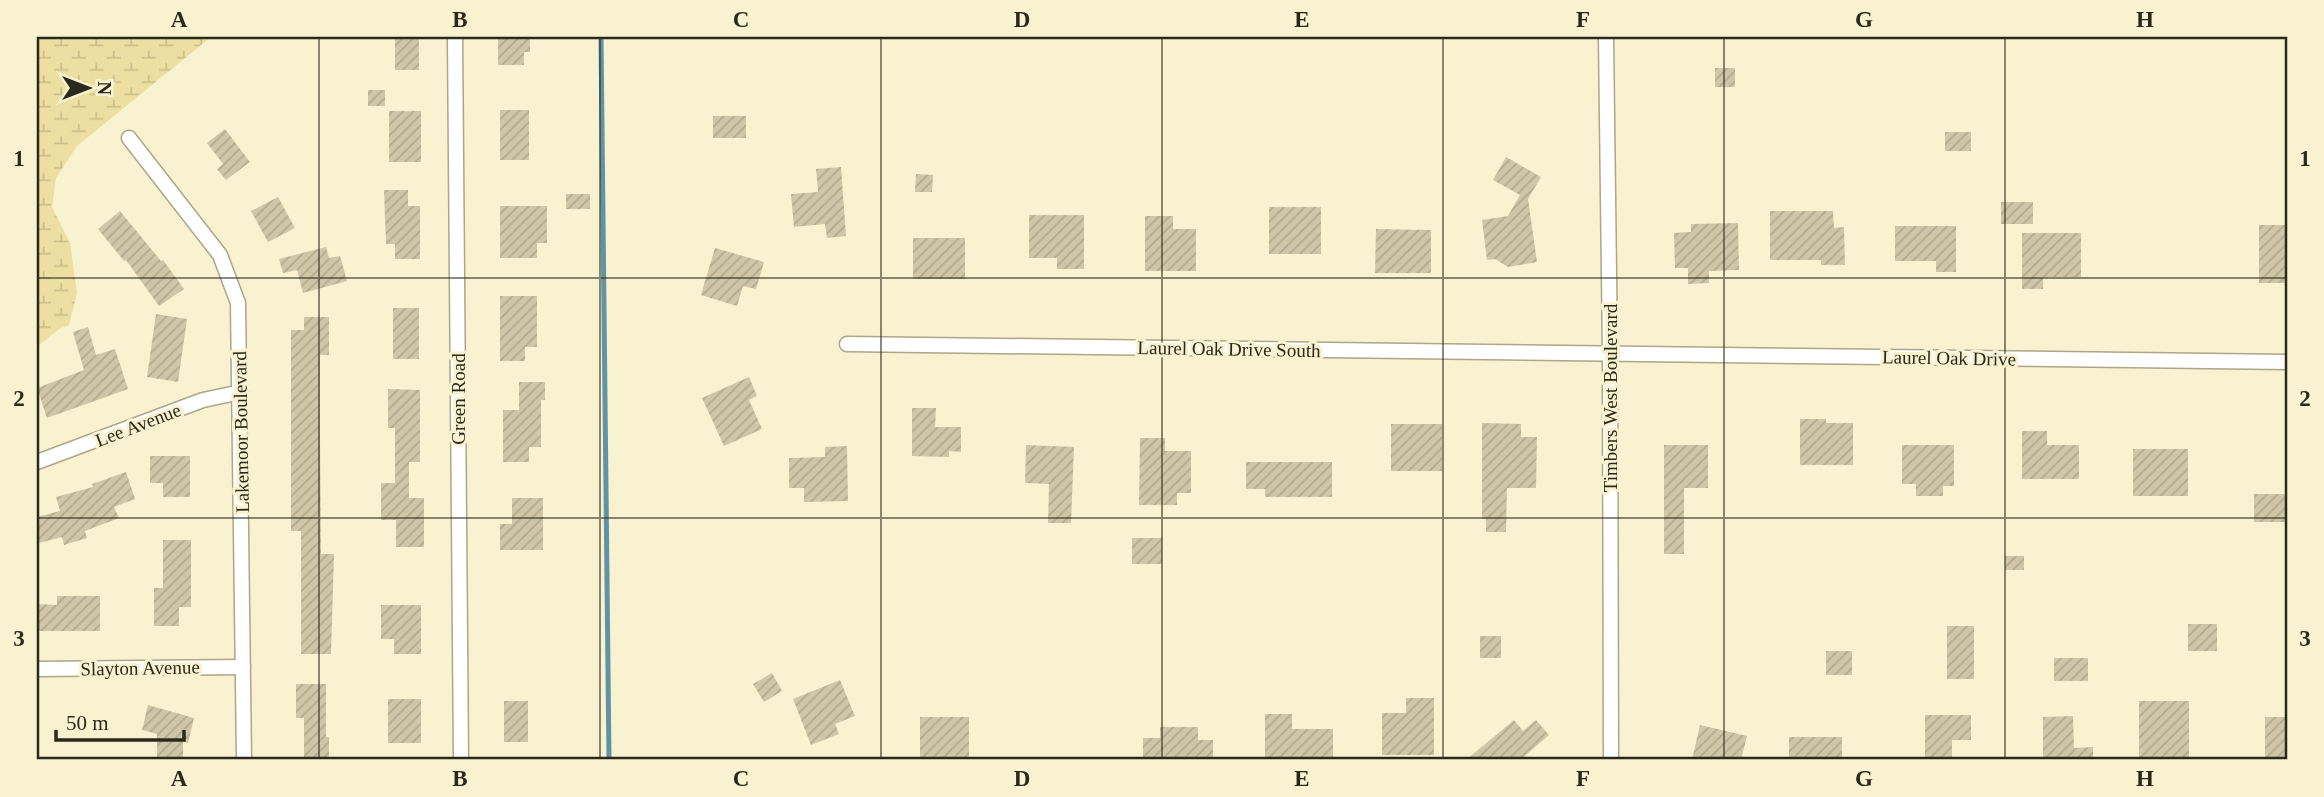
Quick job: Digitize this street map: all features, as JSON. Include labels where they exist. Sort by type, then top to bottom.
[{"type":"street","name":"Green Road","points":[[455,37],[461,760]]},
{"type":"street","name":"Timbers West Boulevard","points":[[1606,37],[1611,760]]},
{"type":"street","name":"Lakemoor Boulevard","points":[[128,138],[220,255],[238,303],[244,760]]},
{"type":"street","name":"Laurel Oak Drive South","points":[[847,344],[1610,354]]},
{"type":"street","name":"Laurel Oak Drive","points":[[1610,354],[2287,362]]},
{"type":"street","name":"Lee Avenue","points":[[37,461],[202,400],[241,392]]},
{"type":"street","name":"Slayton Avenue","points":[[37,669],[243,667]]},
{"type":"green space","points":[[37,37],[211,37],[77,146],[56,178],[52,207],[70,243],[77,293],[69,325],[59,329],[37,347]]},
{"type":"building","points":[[395,37],[419,37],[419,70],[395,70]]},
{"type":"building","points":[[498,37],[530,37],[530,52],[524,52],[524,65],[498,65]]},
{"type":"building","points":[[1715,68],[1735,68],[1735,87],[1715,87]]},
{"type":"building","points":[[368,90],[385,90],[385,106],[368,106]]},
{"type":"building","points":[[500,110],[529,110],[529,160],[500,160]]},
{"type":"building","points":[[389,111],[421,111],[421,162],[389,162]]},
{"type":"building","points":[[713,116],[746,116],[746,138],[713,138]]},
{"type":"building","points":[[225,129],[250,162],[226,180],[217,169],[223,164],[207,143]]},
{"type":"building","points":[[1945,132],[1971,132],[1971,151],[1945,151]]},
{"type":"building","points":[[1506,157],[1541,177],[1528,199],[1537,262],[1508,267],[1495,259],[1487,260],[1482,220],[1508,216],[1520,195],[1493,180]]},
{"type":"building","points":[[841,167],[846,236],[827,238],[825,224],[794,227],[791,194],[818,192],[816,169]]},
{"type":"building","points":[[916,174],[933,175],[932,192],[915,192]]},
{"type":"building","points":[[384,190],[408,190],[408,206],[420,206],[420,259],[395,259],[395,244],[386,244]]},
{"type":"building","points":[[566,194],[590,194],[590,209],[566,209]]},
{"type":"building","points":[[278,197],[295,228],[268,242],[251,211]]},
{"type":"building","points":[[2001,202],[2033,202],[2033,224],[2001,224]]},
{"type":"building","points":[[500,206],[547,206],[547,243],[537,243],[537,258],[500,258]]},
{"type":"building","points":[[1269,207],[1321,207],[1321,254],[1269,254]]},
{"type":"building","points":[[120,211],[161,261],[163,260],[184,289],[159,306],[126,260],[124,261],[98,229]]},
{"type":"building","points":[[1770,211],[1833,211],[1834,228],[1844,227],[1845,265],[1821,265],[1821,260],[1770,260]]},
{"type":"building","points":[[1029,215],[1084,215],[1084,269],[1057,269],[1057,258],[1029,258]]},
{"type":"building","points":[[1145,216],[1173,216],[1173,229],[1196,229],[1196,271],[1145,271]]},
{"type":"building","points":[[1738,223],[1739,270],[1709,271],[1709,283],[1688,284],[1688,268],[1675,268],[1674,233],[1691,232],[1691,224]]},
{"type":"building","points":[[2259,225],[2287,225],[2287,283],[2259,283]]},
{"type":"building","points":[[1895,226],[1956,226],[1956,272],[1936,272],[1936,261],[1895,261]]},
{"type":"building","points":[[1376,229],[1431,230],[1431,273],[1375,273]]},
{"type":"building","points":[[2022,233],[2081,233],[2081,277],[2043,277],[2043,289],[2022,289]]},
{"type":"building","points":[[913,238],[965,238],[965,279],[913,279]]},
{"type":"building","points":[[326,247],[329,258],[340,256],[347,281],[303,293],[297,270],[283,273],[279,259]]},
{"type":"building","points":[[715,248],[764,262],[756,289],[743,286],[737,306],[701,295]]},
{"type":"building","points":[[500,296],[537,296],[537,347],[525,347],[525,361],[500,361]]},
{"type":"building","points":[[393,308],[419,308],[419,359],[393,359]]},
{"type":"building","points":[[156,314],[187,319],[178,382],[147,377]]},
{"type":"building","points":[[304,317],[329,317],[329,355],[320,355],[320,438],[321,554],[334,554],[331,654],[301,654],[301,531],[291,531],[291,330],[304,330]]},
{"type":"building","points":[[88,327],[96,355],[115,349],[128,389],[47,418],[37,388],[84,370],[73,332]]},
{"type":"building","points":[[749,377],[757,396],[749,400],[762,429],[724,446],[702,398]]},
{"type":"building","points":[[519,382],[545,382],[545,400],[541,400],[541,447],[529,447],[529,462],[503,462],[503,410],[519,410]]},
{"type":"building","points":[[388,389],[420,390],[420,462],[409,462],[409,498],[424,498],[424,547],[396,547],[396,520],[381,520],[381,483],[395,483],[395,428],[388,428]]},
{"type":"building","points":[[912,408],[936,408],[935,427],[961,427],[961,452],[949,451],[949,457],[912,456]]},
{"type":"building","points":[[1800,419],[1853,423],[1853,465],[1800,465]]},
{"type":"building","points":[[1482,423],[1521,424],[1521,437],[1537,437],[1536,488],[1507,488],[1506,532],[1486,532],[1486,519],[1482,519]]},
{"type":"building","points":[[1391,424],[1442,424],[1442,471],[1391,471]]},
{"type":"building","points":[[2022,431],[2047,431],[2047,445],[2079,445],[2079,479],[2022,479]]},
{"type":"building","points":[[1140,438],[1165,438],[1165,451],[1191,451],[1191,493],[1177,493],[1177,505],[1139,505]]},
{"type":"building","points":[[1026,445],[1074,447],[1071,523],[1048,523],[1049,484],[1025,483]]},
{"type":"building","points":[[1664,445],[1708,445],[1708,488],[1684,488],[1684,554],[1664,554]]},
{"type":"building","points":[[1902,445],[1954,445],[1954,486],[1943,486],[1943,496],[1916,496],[1916,484],[1902,484]]},
{"type":"building","points":[[847,446],[848,501],[804,502],[804,488],[789,488],[789,458],[825,457],[825,447]]},
{"type":"building","points":[[2133,449],[2188,449],[2188,496],[2133,496]]},
{"type":"building","points":[[150,456],[190,456],[190,497],[163,497],[163,483],[150,483]]},
{"type":"building","points":[[1246,462],[1332,462],[1332,497],[1265,497],[1265,489],[1246,489]]},
{"type":"building","points":[[126,472],[135,499],[114,507],[119,518],[85,531],[87,538],[64,545],[62,537],[39,543],[37,517],[60,511],[56,497],[93,487],[92,484]]},
{"type":"building","points":[[2254,494],[2287,494],[2287,522],[2254,522]]},
{"type":"building","points":[[512,498],[543,498],[543,550],[500,550],[500,524],[512,524]]},
{"type":"building","points":[[1132,538],[1162,538],[1162,564],[1132,564]]},
{"type":"building","points":[[163,540],[191,540],[191,607],[179,607],[179,626],[154,626],[154,588],[163,588]]},
{"type":"building","points":[[2005,556],[2024,556],[2024,570],[2005,570]]},
{"type":"building","points":[[57,596],[100,596],[100,631],[37,631],[37,604],[57,605]]},
{"type":"building","points":[[381,605],[421,605],[421,654],[394,654],[394,639],[381,639]]},
{"type":"building","points":[[2188,624],[2217,624],[2217,651],[2188,651]]},
{"type":"building","points":[[1947,626],[1974,626],[1974,679],[1947,679]]},
{"type":"building","points":[[1480,636],[1501,636],[1501,658],[1480,658]]},
{"type":"building","points":[[1826,651],[1852,651],[1852,675],[1826,675]]},
{"type":"building","points":[[2054,658],[2088,658],[2088,681],[2054,681]]},
{"type":"building","points":[[772,673],[782,691],[764,702],[753,684]]},
{"type":"building","points":[[840,680],[855,716],[835,724],[839,734],[811,745],[793,699]]},
{"type":"building","points":[[296,684],[326,684],[329,760],[304,760],[304,718],[296,718]]},
{"type":"building","points":[[1406,698],[1434,698],[1434,755],[1382,755],[1382,713],[1406,713]]},
{"type":"building","points":[[388,699],[421,699],[421,743],[388,743]]},
{"type":"building","points":[[504,701],[528,701],[528,742],[504,742]]},
{"type":"building","points":[[2139,701],[2189,701],[2189,760],[2139,760]]},
{"type":"building","points":[[148,705],[194,718],[188,743],[183,742],[183,760],[157,760],[157,734],[142,730]]},
{"type":"building","points":[[1265,714],[1292,714],[1292,729],[1333,729],[1333,760],[1265,760]]},
{"type":"building","points":[[1925,715],[1971,715],[1971,740],[1952,740],[1952,760],[1925,760]]},
{"type":"building","points":[[2073,716],[2074,748],[2093,747],[2093,760],[2043,760],[2043,717]]},
{"type":"building","points":[[920,717],[969,717],[969,758],[920,760]]},
{"type":"building","points":[[2265,717],[2287,717],[2287,760],[2265,760]]},
{"type":"building","points":[[1514,720],[1523,731],[1536,720],[1549,735],[1520,760],[1466,760]]},
{"type":"building","points":[[1700,725],[1747,736],[1741,760],[1692,760]]},
{"type":"building","points":[[1160,727],[1198,727],[1198,740],[1213,740],[1213,760],[1143,760],[1143,738],[1160,738]]},
{"type":"building","points":[[1789,737],[1842,737],[1842,760],[1789,760]]},
{"type":"waterway","points":[[601,37],[609,760]]}]
